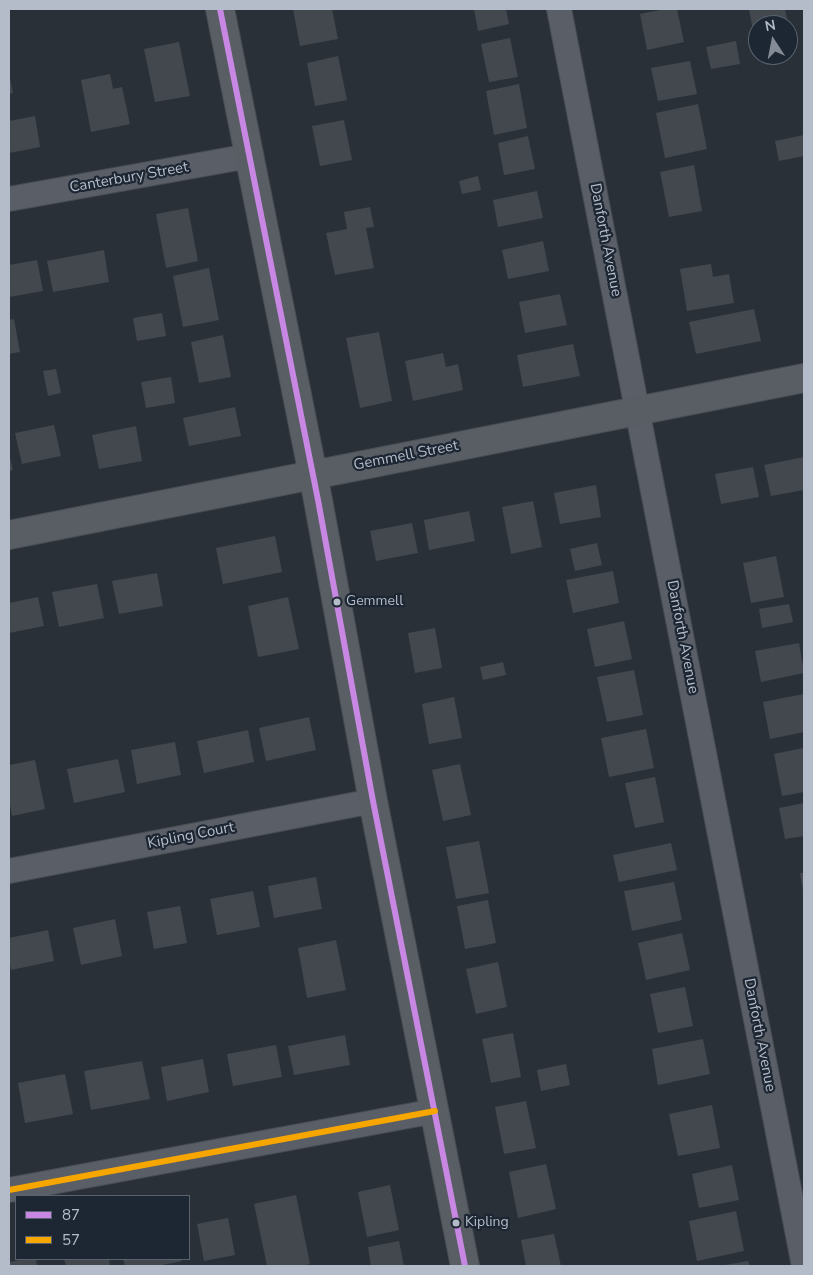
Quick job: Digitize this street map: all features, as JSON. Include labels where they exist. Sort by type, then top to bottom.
[{"type":"street","points":[[220,9],[313,474],[373,801],[465,1266]]},
{"type":"street","name":"Danforth Avenue","points":[[559,9],[804,1266]]},
{"type":"street","name":"Canterbury Street","points":[[9,199],[249,156]]},
{"type":"street","name":"Gemmell Street","points":[[9,535],[804,378]]},
{"type":"street","name":"Kipling Court","points":[[9,871],[373,801]]},
{"type":"street","points":[[9,1190],[435,1111]]},
{"type":"building","points":[[293,9],[332,9],[338,39],[300,46]]},
{"type":"building","points":[[474,9],[506,9],[509,24],[478,31]]},
{"type":"building","points":[[665,9],[677,9],[684,42],[647,50],[640,14]]},
{"type":"building","points":[[785,9],[786,15],[750,15],[749,10]]},
{"type":"building","points":[[510,38],[518,77],[489,82],[481,44]]},
{"type":"building","points":[[736,41],[740,64],[711,69],[706,47]]},
{"type":"building","points":[[179,42],[190,96],[155,102],[144,49]]},
{"type":"building","points":[[338,56],[347,100],[315,106],[307,63]]},
{"type":"building","points":[[690,61],[697,94],[658,101],[651,68]]},
{"type":"building","points":[[9,73],[13,93],[9,94]]},
{"type":"building","points":[[110,74],[113,89],[122,87],[130,124],[91,132],[81,80]]},
{"type":"building","points":[[519,84],[527,128],[494,135],[486,91]]},
{"type":"building","points":[[698,104],[707,149],[665,158],[656,113]]},
{"type":"building","points":[[35,116],[40,147],[9,153],[9,121]]},
{"type":"building","points":[[344,120],[352,160],[320,166],[312,126]]},
{"type":"building","points":[[804,135],[804,156],[779,161],[775,141]]},
{"type":"building","points":[[528,136],[535,169],[504,175],[498,143]]},
{"type":"building","points":[[694,165],[702,211],[669,217],[660,172]]},
{"type":"building","points":[[478,176],[481,190],[462,194],[459,181]]},
{"type":"building","points":[[537,191],[543,218],[498,227],[493,200]]},
{"type":"building","points":[[370,207],[374,227],[366,228],[374,268],[335,275],[326,233],[347,229],[344,212]]},
{"type":"building","points":[[188,208],[198,261],[166,268],[156,214]]},
{"type":"building","points":[[543,241],[549,271],[508,279],[502,250]]},
{"type":"building","points":[[104,250],[109,282],[53,292],[47,261]]},
{"type":"building","points":[[37,260],[43,291],[9,297],[9,265]]},
{"type":"building","points":[[711,264],[713,277],[729,274],[734,303],[687,311],[680,269]]},
{"type":"building","points":[[209,268],[219,320],[183,327],[173,276]]},
{"type":"building","points":[[560,294],[567,325],[525,333],[519,302]]},
{"type":"building","points":[[754,309],[761,341],[696,354],[689,322]]},
{"type":"building","points":[[162,313],[166,336],[137,341],[133,318]]},
{"type":"building","points":[[14,319],[20,352],[9,354],[9,320]]},
{"type":"building","points":[[379,332],[392,401],[360,408],[346,338]]},
{"type":"building","points":[[223,335],[231,377],[199,383],[191,342]]},
{"type":"building","points":[[573,344],[580,376],[523,387],[517,355]]},
{"type":"building","points":[[443,353],[446,367],[458,364],[463,390],[413,401],[405,361]]},
{"type":"building","points":[[56,369],[61,393],[48,396],[43,371]]},
{"type":"building","points":[[171,377],[175,403],[146,408],[141,382]]},
{"type":"building","points":[[235,407],[241,436],[189,446],[183,418]]},
{"type":"building","points":[[54,425],[61,456],[22,464],[15,433]]},
{"type":"building","points":[[136,426],[142,461],[99,469],[92,435]]},
{"type":"building","points":[[9,454],[13,470],[9,471]]},
{"type":"building","points":[[804,457],[804,490],[771,496],[764,465]]},
{"type":"building","points":[[753,467],[759,497],[721,504],[715,474]]},
{"type":"building","points":[[596,485],[601,517],[560,524],[554,493]]},
{"type":"building","points":[[533,501],[542,547],[511,554],[502,507]]},
{"type":"building","points":[[469,511],[475,541],[429,550],[424,520]]},
{"type":"building","points":[[412,523],[418,553],[376,561],[370,531]]},
{"type":"building","points":[[275,536],[282,572],[223,584],[216,548]]},
{"type":"building","points":[[597,543],[602,565],[575,571],[570,549]]},
{"type":"building","points":[[776,556],[784,597],[751,603],[743,563]]},
{"type":"building","points":[[613,571],[619,603],[573,613],[566,580]]},
{"type":"building","points":[[157,573],[163,606],[119,614],[112,581]]},
{"type":"building","points":[[97,584],[104,618],[59,627],[52,592]]},
{"type":"building","points":[[38,597],[44,626],[9,633],[9,603]]},
{"type":"building","points":[[288,597],[299,649],[258,657],[248,606]]},
{"type":"building","points":[[789,604],[793,622],[762,628],[759,609]]},
{"type":"building","points":[[624,621],[632,659],[595,667],[587,629]]},
{"type":"building","points":[[435,628],[442,668],[415,673],[408,633]]},
{"type":"building","points":[[799,643],[804,673],[761,682],[755,651]]},
{"type":"building","points":[[503,662],[506,675],[483,680],[480,667]]},
{"type":"building","points":[[634,670],[643,715],[607,722],[597,677]]},
{"type":"building","points":[[804,694],[804,732],[770,739],[763,702]]},
{"type":"building","points":[[454,697],[462,738],[429,744],[422,704]]},
{"type":"building","points":[[309,717],[316,750],[266,761],[259,728]]},
{"type":"building","points":[[646,729],[654,768],[609,777],[601,738]]},
{"type":"building","points":[[248,730],[254,762],[204,773],[197,741]]},
{"type":"building","points":[[175,742],[181,775],[137,784],[131,750]]},
{"type":"building","points":[[803,748],[804,792],[782,796],[774,754]]},
{"type":"building","points":[[118,759],[125,792],[74,803],[67,769]]},
{"type":"building","points":[[35,760],[45,809],[12,816],[9,799],[9,765]]},
{"type":"building","points":[[460,764],[471,815],[443,821],[432,770]]},
{"type":"building","points":[[655,777],[664,822],[635,828],[625,783]]},
{"type":"building","points":[[804,803],[804,836],[785,839],[779,808]]},
{"type":"building","points":[[479,841],[489,893],[456,899],[446,847]]},
{"type":"building","points":[[671,843],[677,870],[619,882],[613,855]]},
{"type":"building","points":[[800,873],[804,873],[804,891],[803,891]]},
{"type":"building","points":[[316,877],[322,909],[274,918],[268,886]]},
{"type":"building","points":[[674,882],[682,920],[632,931],[624,891]]},
{"type":"building","points":[[253,891],[260,927],[217,935],[210,899]]},
{"type":"building","points":[[488,900],[496,943],[465,949],[457,906]]},
{"type":"building","points":[[180,906],[187,943],[154,949],[147,912]]},
{"type":"building","points":[[115,919],[122,956],[81,965],[73,928]]},
{"type":"building","points":[[48,930],[54,961],[11,970],[9,938]]},
{"type":"building","points":[[682,933],[690,970],[646,980],[638,943]]},
{"type":"building","points":[[336,940],[346,990],[307,998],[298,948]]},
{"type":"building","points":[[498,962],[507,1007],[476,1014],[466,969]]},
{"type":"building","points":[[685,987],[693,1026],[658,1033],[650,994]]},
{"type":"building","points":[[513,1033],[521,1077],[491,1083],[482,1039]]},
{"type":"building","points":[[345,1035],[350,1065],[294,1075],[288,1046]]},
{"type":"building","points":[[703,1039],[710,1074],[658,1085],[652,1049]]},
{"type":"building","points":[[276,1045],[282,1077],[233,1086],[227,1054]]},
{"type":"building","points":[[203,1059],[209,1092],[167,1101],[161,1067]]},
{"type":"building","points":[[142,1061],[150,1099],[91,1110],[84,1071]]},
{"type":"building","points":[[566,1064],[570,1085],[541,1091],[537,1070]]},
{"type":"building","points":[[65,1074],[73,1114],[25,1123],[18,1083]]},
{"type":"building","points":[[526,1101],[536,1148],[504,1154],[495,1107]]},
{"type":"building","points":[[712,1105],[720,1148],[678,1156],[669,1114]]},
{"type":"building","points":[[546,1164],[556,1209],[518,1218],[509,1172]]},
{"type":"building","points":[[732,1165],[739,1200],[699,1208],[692,1174]]},
{"type":"building","points":[[390,1185],[399,1230],[367,1237],[358,1192]]},
{"type":"building","points":[[296,1195],[310,1264],[301,1266],[267,1266],[254,1204]]},
{"type":"building","points":[[736,1211],[744,1251],[697,1261],[689,1221]]},
{"type":"building","points":[[228,1218],[235,1255],[204,1261],[197,1224]]},
{"type":"building","points":[[554,1234],[561,1266],[526,1266],[521,1240]]},
{"type":"building","points":[[399,1241],[404,1266],[371,1266],[368,1247]]},
{"type":"building","points":[[36,1260],[37,1266],[9,1266],[9,1262]]},
{"type":"building","points":[[64,1260],[109,1260],[110,1266],[66,1266]]},
{"type":"building","points":[[123,1260],[182,1261],[158,1266],[125,1266]]},
{"type":"building","points":[[748,1261],[750,1266],[725,1266],[725,1265]]},
{"type":"transit line","name":"87","points":[[220,9],[318,500],[373,801],[465,1266]]},
{"type":"transit line","name":"57","points":[[9,1190],[435,1111]]},
{"type":"place","name":"Gemmell","points":[[337,602]]},
{"type":"place","name":"Kipling","points":[[456,1223]]}]
